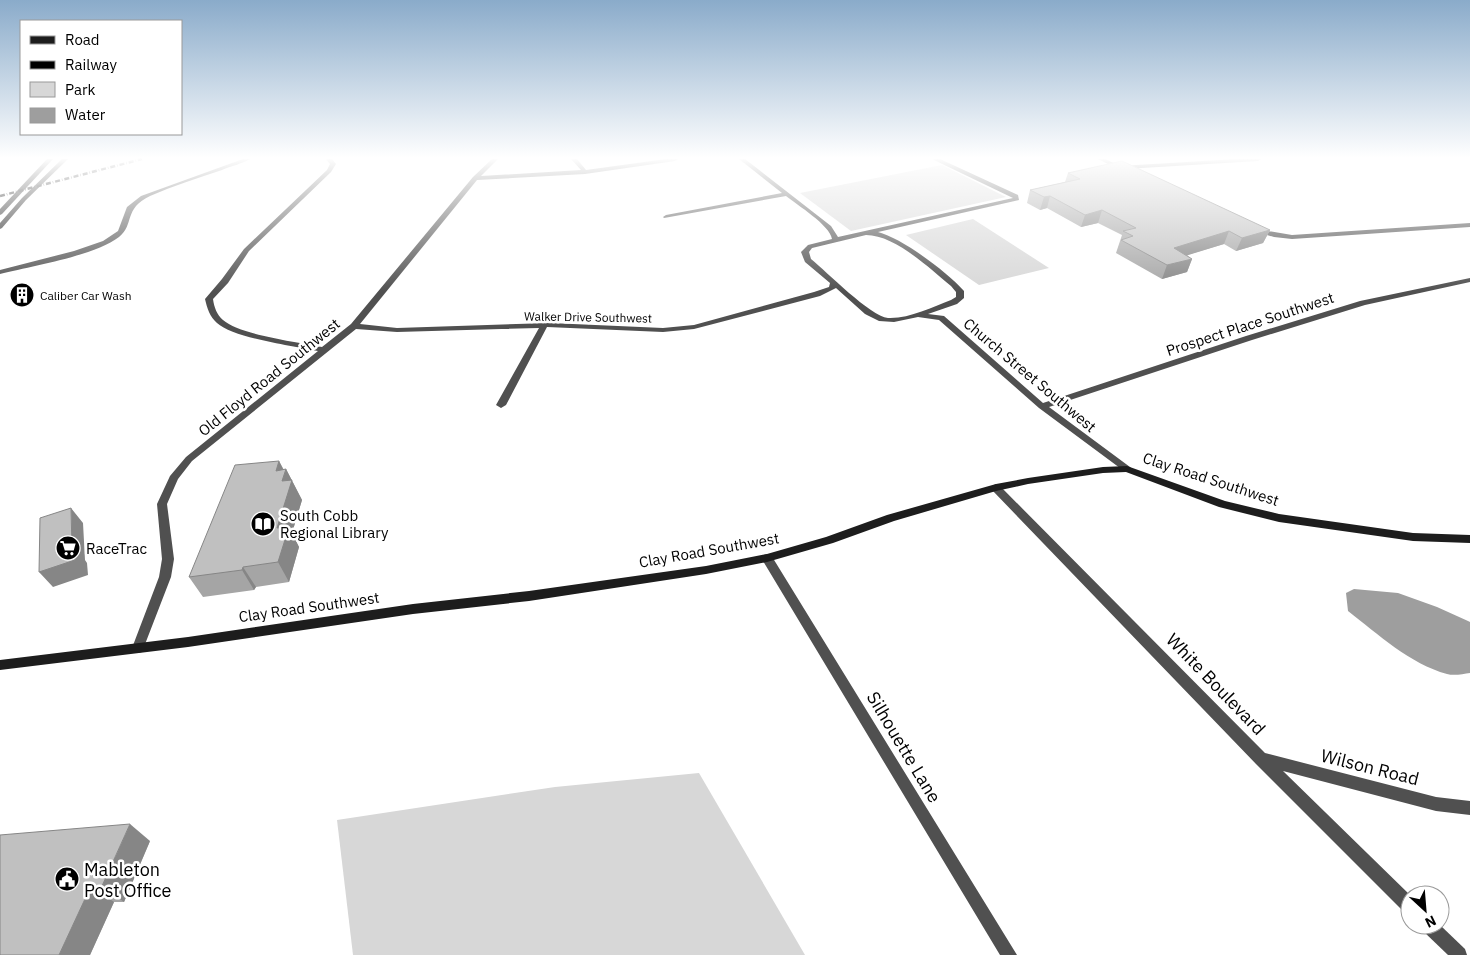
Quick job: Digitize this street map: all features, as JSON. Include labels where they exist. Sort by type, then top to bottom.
[{"type":"street","points":[[0,213],[8,204]]},
{"type":"street","points":[[0,227],[20,204]]},
{"type":"street","points":[[0,272],[87,249],[116,236],[125,226],[127,213],[134,204]]},
{"type":"street","points":[[295,204],[246,250],[226,280],[209,299],[210,307],[220,322],[234,329],[323,350]]},
{"type":"street","name":"Old Floyd Road Southwest","points":[[138,648],[165,577],[168,559],[162,504],[174,478],[189,459],[354,326],[454,204]]},
{"type":"street","points":[[666,217],[737,204]]},
{"type":"street","points":[[800,204],[829,227],[852,236]]},
{"type":"street","points":[[866,233],[1006,204]]},
{"type":"street","points":[[896,241],[892,235],[895,229],[902,225]]},
{"type":"street","points":[[1245,227],[1274,236],[1312,236],[1470,225]]},
{"type":"street","points":[[829,227],[834,240]]},
{"type":"street","name":"Church Street Southwest","points":[[866,233],[882,234],[896,241],[960,291],[960,298],[913,315],[888,320],[877,318],[808,260],[805,252],[810,246],[866,233]]},
{"type":"street","name":"Prospect Place Southwest","points":[[1042,406],[1249,338],[1363,303],[1470,280]]},
{"type":"street","name":"Walker Drive Southwest","points":[[354,326],[397,330],[544,326],[663,330],[694,327],[817,294],[832,288],[834,283]]},
{"type":"street","name":"Walker Drive Southwest","points":[[817,294],[850,296]]},
{"type":"street","name":"Church Street Southwest","points":[[941,318],[940,312],[944,305]]},
{"type":"street","name":"Church Street Southwest","points":[[913,315],[941,318],[1042,406],[1127,469]]},
{"type":"street","points":[[501,405],[544,326]]},
{"type":"street","name":"Clay Road Southwest","points":[[0,665],[138,648],[413,608],[538,594],[706,570],[767,558],[996,488],[1103,470],[1127,469],[1223,504],[1279,518],[1413,537],[1470,539]]},
{"type":"street","name":"White Boulevard","points":[[996,488],[1261,758],[1400,896]]},
{"type":"street","name":"Silhouette Lane","points":[[767,558],[1009,955]]},
{"type":"street","name":"Wilson Road","points":[[1261,758],[1436,804],[1470,808]]},
{"type":"street","points":[[1439,935],[1460,955]]},
{"type":"green space","points":[[814,204],[976,204],[851,231]]},
{"type":"green space","points":[[973,219],[1049,268],[979,285],[906,235]]},
{"type":"green space","points":[[699,773],[805,955],[353,955],[337,820],[555,787]]},
{"type":"water","points":[[1354,589],[1398,593],[1437,607],[1470,622],[1470,673],[1450,675],[1407,656],[1348,611],[1346,593]]},
{"type":"building","points":[[1064,204],[1213,204],[1270,230],[1242,238],[1229,231],[1174,248],[1192,259],[1167,265],[1121,240],[1133,236],[1123,231],[1136,228],[1102,210],[1085,215]]},
{"type":"building","name":"South Cobb Regional Library","points":[[279,461],[276,471],[286,469],[282,481],[292,480],[277,528],[289,527],[278,562],[243,567],[242,570],[189,577],[235,465]]},
{"type":"building","points":[[71,508],[72,549],[75,548],[75,560],[39,572],[40,518]]},
{"type":"building","name":"Mableton Post Office","points":[[130,824],[102,886],[91,886],[59,955],[0,955],[0,835]]},
{"type":"place","name":"Caliber Car Wash","points":[[22,295]]},
{"type":"place","name":"South Cobb Regional Library","points":[[263,524]]},
{"type":"place","name":"RaceTrac","points":[[68,548]]},
{"type":"place","name":"Mableton Post Office","points":[[67,879]]}]
